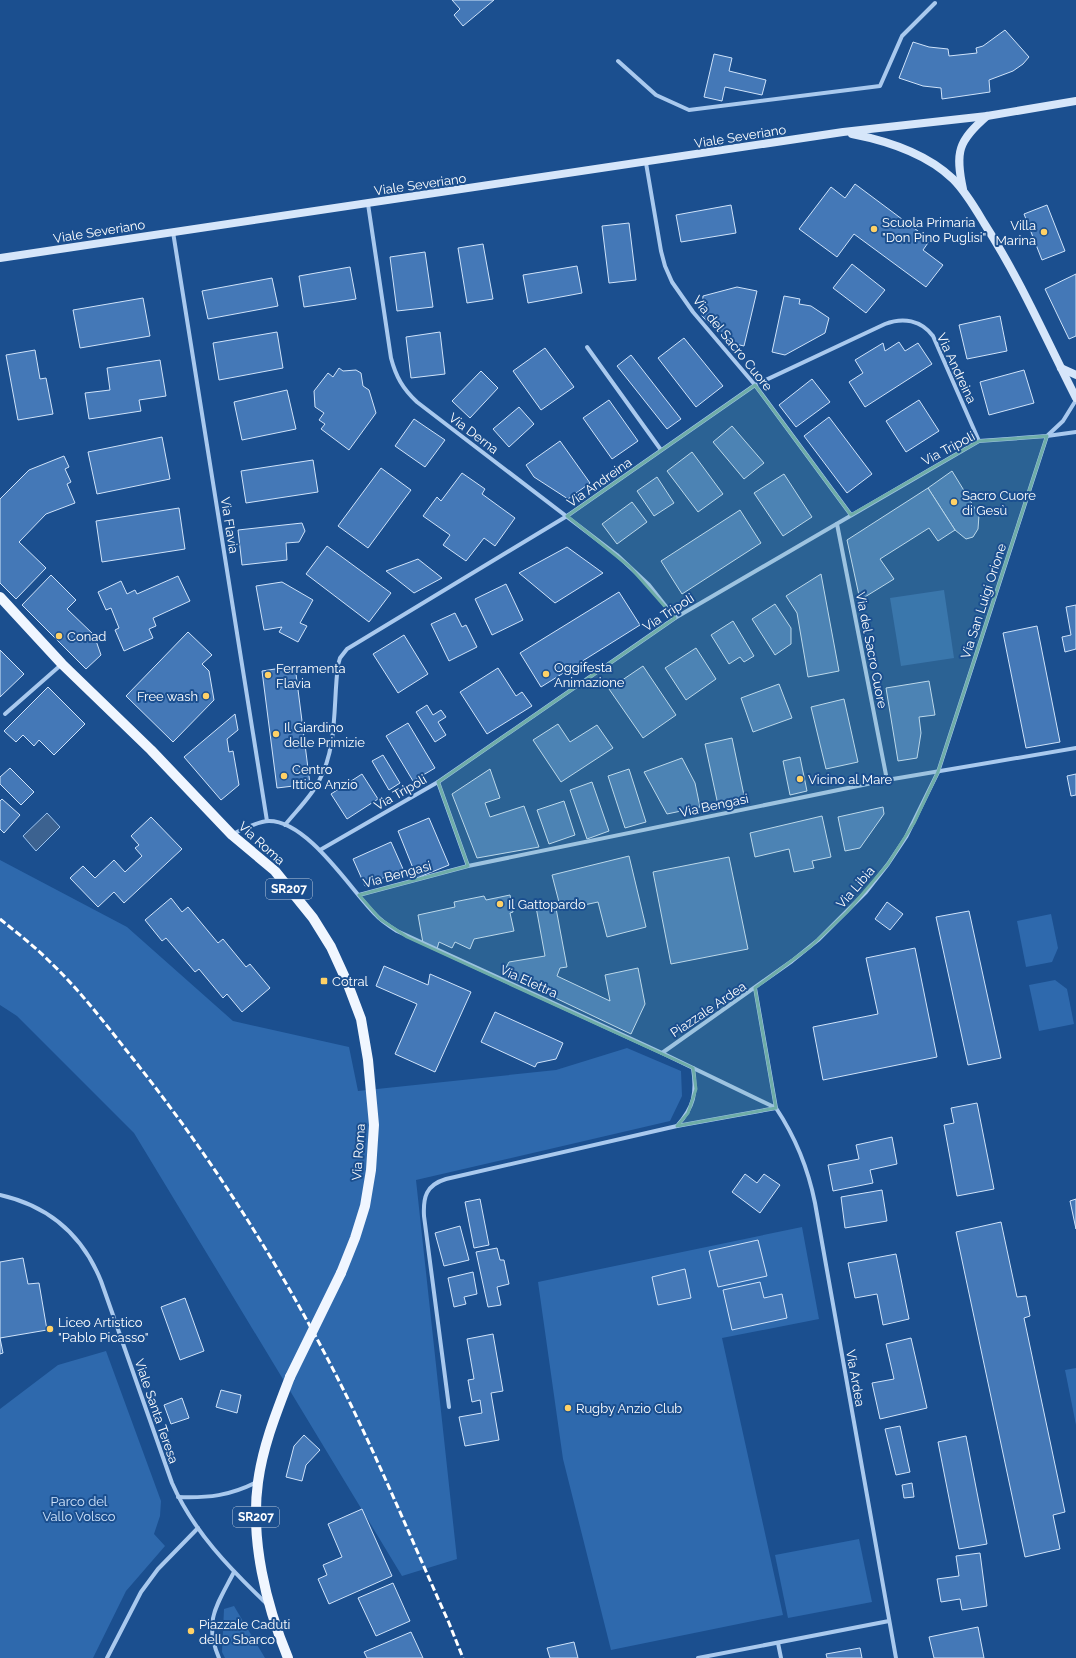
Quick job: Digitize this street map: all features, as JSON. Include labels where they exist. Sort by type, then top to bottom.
[{"type":"main road","name":"Viale Severiano","points":[[0,258],[646,163],[844,132],[987,116],[1076,101]]},
{"type":"main road","name":"Viale Severiano","points":[[963,190],[958,168],[960,150],[969,134],[987,116]]},
{"type":"main road","name":"Viale Severiano","points":[[844,132],[891,143],[917,154],[940,168],[963,190],[1003,253],[1076,399]]},
{"type":"main road","points":[[1060,367],[1076,375]]},
{"type":"main road","name":"Via Roma","points":[[0,597],[62,664],[151,750],[232,834],[275,871],[319,927],[339,964],[361,1019],[372,1096],[374,1146],[369,1188],[365,1206],[355,1238],[341,1273],[290,1377],[268,1438],[258,1482]]},
{"type":"main road","name":"SR207","points":[[258,1482],[256,1514],[269,1607],[288,1658]]},
{"type":"street","points":[[618,61],[656,95],[689,110],[880,86],[902,36],[935,3]]},
{"type":"street","name":"Via del Sacro Cuore","points":[[646,163],[661,251],[668,274],[685,301],[754,384],[851,515]]},
{"type":"street","name":"Via Derna","points":[[368,204],[391,358],[394,371],[404,390],[417,402],[630,567],[655,592],[675,618]]},
{"type":"street","name":"Via Flavia","points":[[173,232],[267,821]]},
{"type":"street","name":"Via Andreina","points":[[285,825],[319,781],[326,763],[334,723],[338,665],[343,653],[347,649],[566,516],[754,384],[885,324],[898,320],[909,321],[926,328],[933,336],[979,441]]},
{"type":"street","points":[[586,347],[660,450]]},
{"type":"street","points":[[1047,436],[1063,421],[1076,399]]},
{"type":"street","name":"Via Tripoli","points":[[320,850],[438,782],[675,618],[979,441],[1047,436],[1076,432]]},
{"type":"street","name":"Via San Luigi Orione","points":[[938,772],[1047,436]]},
{"type":"street","name":"Via del Sacro Cuore","points":[[837,524],[887,780]]},
{"type":"street","points":[[5,714],[62,664]]},
{"type":"street","name":"Via Bengasi","points":[[359,895],[468,866],[887,780],[1076,748]]},
{"type":"street","name":"Via Libia","points":[[755,988],[818,940],[866,892],[888,864],[906,837],[920,812],[938,772]]},
{"type":"street","points":[[438,782],[468,866]]},
{"type":"street","points":[[232,834],[267,821]]},
{"type":"street","name":"Via Elettra","points":[[267,821],[285,825],[303,836],[320,850],[374,913],[388,925],[415,940],[662,1052]]},
{"type":"street","name":"Piazzale Ardea","points":[[755,988],[776,1108],[693,1068],[662,1052],[755,988]]},
{"type":"street","points":[[677,1126],[688,1113],[692,1104],[696,1089],[693,1068]]},
{"type":"street","points":[[449,1407],[424,1216],[424,1198],[426,1193],[435,1184],[446,1179],[677,1126],[776,1108]]},
{"type":"street","name":"Via Ardea","points":[[776,1108],[800,1151],[812,1189],[896,1658]]},
{"type":"street","name":"Viale Santa Teresa","points":[[0,1195],[21,1201],[52,1216],[77,1239],[89,1256],[101,1281],[178,1497],[198,1528],[234,1572],[269,1607]]},
{"type":"street","points":[[178,1497],[204,1498],[224,1495],[258,1482]]},
{"type":"street","points":[[107,1658],[141,1592],[158,1569],[198,1528]]},
{"type":"street","points":[[219,1658],[211,1637],[211,1624],[216,1606],[234,1572]]},
{"type":"street","points":[[698,1658],[889,1621]]},
{"type":"street","points":[[778,1643],[781,1658]]},
{"type":"highlighted area","points":[[755,385],[851,515],[979,441],[1047,436],[938,772],[914,823],[888,864],[847,912],[810,947],[755,988],[776,1108],[677,1126],[688,1113],[696,1089],[693,1068],[407,937],[380,919],[359,895],[468,866],[438,782],[675,618],[630,567],[567,516]]},
{"type":"green space","points":[[944,590],[954,658],[901,666],[890,598]]},
{"type":"green space","points":[[0,860],[127,927],[233,1021],[349,1047],[358,1091],[556,1070],[627,1048],[681,1071],[682,1096],[670,1121],[416,1180],[457,1559],[402,1576],[134,1133],[17,1016],[0,1005]]},
{"type":"green space","points":[[1051,914],[1058,948],[1052,962],[1026,967],[1017,921]]},
{"type":"green space","points":[[1055,980],[1067,989],[1074,1024],[1039,1031],[1029,985]]},
{"type":"green space","points":[[802,1227],[819,1319],[722,1338],[783,1615],[611,1650],[563,1459],[538,1282]]},
{"type":"green space","name":"Parco del Vallo Volsco","points":[[106,1351],[161,1501],[160,1516],[154,1534],[165,1546],[126,1591],[93,1658],[0,1658],[0,1409],[58,1365]]},
{"type":"green space","points":[[1076,1368],[1076,1425],[1065,1370]]},
{"type":"green space","points":[[859,1539],[872,1602],[788,1618],[775,1555]]},
{"type":"green space","points":[[234,1606],[265,1658],[225,1658],[222,1652],[224,1609]]},
{"type":"shaded area","points":[[47,813],[60,827],[36,851],[23,836]]},
{"type":"building","points":[[452,0],[494,0],[463,26],[454,15],[460,9]]},
{"type":"building","points":[[1005,30],[1029,57],[1023,64],[1013,71],[989,80],[990,92],[942,99],[941,88],[923,86],[899,78],[913,42],[929,47],[948,49],[949,56],[977,53],[976,48],[983,46]]},
{"type":"building","points":[[714,54],[732,58],[729,71],[766,80],[762,95],[725,87],[722,101],[704,97]]},
{"type":"building","points":[[855,184],[930,240],[923,250],[943,265],[926,287],[854,234],[837,257],[799,229],[831,187],[845,198]]},
{"type":"building","points":[[731,205],[736,233],[681,242],[676,215]]},
{"type":"building","name":"Villa Marina","points":[[1047,205],[1065,251],[1042,260],[1024,214]]},
{"type":"building","points":[[629,223],[636,280],[609,283],[602,226]]},
{"type":"building","points":[[483,244],[493,299],[467,303],[458,248]]},
{"type":"building","points":[[425,252],[433,307],[397,311],[390,257]]},
{"type":"building","points":[[852,264],[885,290],[866,313],[833,288]]},
{"type":"building","points":[[577,266],[582,293],[528,303],[523,275]]},
{"type":"building","points":[[350,267],[356,299],[304,307],[299,276]]},
{"type":"building","points":[[1076,274],[1076,336],[1069,339],[1045,289]]},
{"type":"building","points":[[272,278],[278,306],[208,319],[202,291]]},
{"type":"building","points":[[737,287],[757,291],[744,346],[727,342],[702,316],[703,296]]},
{"type":"building","points":[[784,296],[800,299],[799,304],[811,306],[829,318],[825,333],[785,355],[772,352]]},
{"type":"building","points":[[143,298],[150,336],[80,348],[73,310]]},
{"type":"building","points":[[1000,316],[1007,351],[967,359],[959,325]]},
{"type":"building","points":[[277,332],[283,368],[219,380],[213,343]]},
{"type":"building","points":[[440,332],[445,374],[411,378],[406,337]]},
{"type":"building","points":[[684,338],[723,386],[696,407],[658,358]]},
{"type":"building","points":[[899,342],[905,351],[918,343],[932,364],[865,407],[849,382],[863,373],[855,360],[883,343],[885,351]]},
{"type":"building","points":[[545,348],[574,387],[541,410],[513,371]]},
{"type":"building","points":[[35,350],[40,379],[46,378],[53,414],[18,420],[6,355]]},
{"type":"building","points":[[631,355],[681,419],[667,429],[617,366]]},
{"type":"building","points":[[160,360],[166,396],[139,400],[141,411],[89,419],[85,393],[110,390],[107,368]]},
{"type":"building","points":[[339,368],[343,371],[356,370],[361,373],[363,386],[369,390],[376,413],[349,450],[321,429],[325,424],[319,420],[324,413],[315,407],[314,391],[328,373],[333,377]]},
{"type":"building","points":[[1024,370],[1034,403],[989,415],[980,382]]},
{"type":"building","points":[[481,371],[498,388],[470,418],[452,401]]},
{"type":"building","points":[[812,379],[830,402],[796,427],[779,405]]},
{"type":"building","points":[[287,390],[296,429],[242,440],[234,402]]},
{"type":"building","points":[[609,400],[638,441],[612,459],[583,418]]},
{"type":"building","points":[[919,400],[939,431],[906,452],[886,421]]},
{"type":"building","points":[[519,407],[534,424],[509,447],[493,429]]},
{"type":"building","points":[[829,417],[872,474],[847,493],[804,436]]},
{"type":"building","points":[[414,419],[445,440],[425,467],[395,446]]},
{"type":"building","points":[[732,426],[764,463],[744,479],[713,442]]},
{"type":"building","points":[[162,437],[170,479],[97,494],[88,452]]},
{"type":"building","points":[[560,441],[590,483],[568,499],[534,477],[526,465]]},
{"type":"building","points":[[692,452],[723,494],[698,512],[667,471]]},
{"type":"building","points":[[64,456],[69,467],[65,469],[71,482],[67,484],[75,503],[46,514],[19,542],[46,568],[16,599],[0,583],[0,499],[29,470]]},
{"type":"building","points":[[313,460],[318,492],[246,503],[241,471]]},
{"type":"building","points":[[381,468],[411,490],[368,548],[338,526]]},
{"type":"building","name":"Sacro Cuore di Gesù","points":[[952,471],[979,515],[978,529],[973,537],[966,539],[955,530],[928,488]]},
{"type":"building","points":[[462,473],[485,489],[482,494],[515,518],[495,546],[484,538],[466,561],[443,545],[450,535],[423,516],[437,497],[441,501]]},
{"type":"building","points":[[784,474],[812,517],[783,536],[754,493]]},
{"type":"building","points":[[657,477],[674,503],[654,516],[637,491]]},
{"type":"building","points":[[928,488],[955,530],[938,541],[929,528],[880,559],[894,579],[860,600],[847,540]]},
{"type":"building","points":[[632,502],[647,522],[617,544],[602,524]]},
{"type":"building","points":[[179,508],[185,549],[102,562],[96,521]]},
{"type":"building","points":[[740,510],[761,543],[682,594],[661,561]]},
{"type":"building","points":[[302,523],[305,531],[299,542],[286,543],[287,560],[242,565],[238,530]]},
{"type":"building","points":[[327,546],[391,593],[369,622],[306,574]]},
{"type":"building","points":[[567,547],[603,573],[555,603],[519,573]]},
{"type":"building","points":[[418,559],[442,578],[414,593],[386,571]]},
{"type":"building","points":[[821,574],[839,671],[808,677],[797,613],[786,596]]},
{"type":"building","points":[[51,575],[76,600],[67,609],[94,635],[101,655],[86,669],[22,605]]},
{"type":"building","points":[[178,576],[190,601],[153,618],[156,626],[149,629],[153,638],[124,651],[115,630],[119,628],[111,608],[106,610],[98,592],[121,581],[127,594],[135,590],[137,594]]},
{"type":"building","points":[[282,582],[313,600],[300,623],[307,626],[298,642],[279,632],[282,627],[264,630],[256,586]]},
{"type":"building","points":[[506,584],[523,620],[492,635],[475,599]]},
{"type":"building","points":[[619,592],[640,625],[541,687],[520,653]]},
{"type":"building","points":[[775,604],[791,628],[791,644],[775,655],[752,619]]},
{"type":"building","points":[[1076,605],[1076,649],[1065,652],[1062,637],[1071,635],[1066,607]]},
{"type":"building","points":[[455,613],[462,627],[466,625],[477,647],[449,661],[431,624]]},
{"type":"building","points":[[733,621],[754,656],[744,662],[740,657],[729,664],[711,635]]},
{"type":"building","points":[[1037,626],[1060,742],[1026,748],[1003,633]]},
{"type":"building","points":[[188,632],[212,655],[202,664],[209,671],[214,700],[173,742],[126,696]]},
{"type":"building","points":[[404,635],[428,674],[398,693],[373,654]]},
{"type":"building","points":[[696,648],[716,679],[686,700],[665,668]]},
{"type":"building","points":[[0,650],[24,674],[0,697]]},
{"type":"building","points":[[295,666],[310,784],[277,788],[262,671]]},
{"type":"building","points":[[643,666],[676,715],[643,738],[609,689]]},
{"type":"building","points":[[498,668],[516,696],[522,692],[532,706],[487,734],[460,692]]},
{"type":"building","points":[[929,681],[935,715],[919,717],[921,733],[917,758],[898,761],[886,688]]},
{"type":"building","points":[[779,684],[792,718],[753,732],[741,698]]},
{"type":"building","points":[[48,687],[85,724],[54,755],[39,740],[34,746],[23,735],[16,742],[4,731]]},
{"type":"building","points":[[844,699],[858,762],[826,769],[811,707]]},
{"type":"building","points":[[427,705],[433,715],[441,710],[446,717],[438,722],[446,735],[435,742],[416,712]]},
{"type":"building","points":[[235,714],[238,730],[227,739],[229,752],[233,751],[239,785],[221,800],[184,757]]},
{"type":"building","points":[[408,723],[435,768],[413,781],[386,736]]},
{"type":"building","points":[[558,724],[570,742],[597,725],[613,748],[561,782],[533,740]]},
{"type":"building","points":[[732,738],[745,800],[718,805],[705,744]]},
{"type":"building","points":[[383,755],[400,783],[389,790],[372,761]]},
{"type":"building","points":[[800,757],[807,791],[790,795],[783,761]]},
{"type":"building","points":[[682,758],[695,783],[700,807],[667,814],[644,772]]},
{"type":"building","points":[[10,768],[34,792],[21,805],[0,784],[0,777]]},
{"type":"building","points":[[490,769],[500,798],[485,803],[490,817],[524,806],[539,847],[477,858],[452,794]]},
{"type":"building","points":[[629,769],[646,822],[625,828],[608,776]]},
{"type":"building","points":[[362,774],[378,799],[347,819],[331,794]]},
{"type":"building","points":[[1076,774],[1076,795],[1071,796],[1067,776]]},
{"type":"building","points":[[592,782],[609,831],[587,839],[570,790]]},
{"type":"building","points":[[2,799],[20,815],[4,833],[0,829],[0,801]]},
{"type":"building","points":[[564,801],[575,835],[549,844],[537,810]]},
{"type":"building","points":[[883,807],[884,814],[860,848],[845,851],[838,817]]},
{"type":"building","points":[[822,816],[831,857],[812,861],[814,868],[794,872],[789,849],[755,857],[750,833]]},
{"type":"building","points":[[151,817],[182,849],[124,903],[114,892],[98,907],[70,878],[83,866],[95,878],[114,860],[125,872],[142,856],[135,848],[139,845],[131,836]]},
{"type":"building","points":[[429,818],[449,865],[417,878],[398,831]]},
{"type":"building","points":[[391,842],[403,869],[365,886],[353,859]]},
{"type":"building","points":[[629,856],[646,927],[607,937],[598,902],[561,910],[552,875]]},
{"type":"building","points":[[729,857],[748,949],[671,964],[653,872]]},
{"type":"building","points":[[510,895],[513,912],[510,913],[514,931],[474,939],[470,949],[455,942],[452,948],[439,942],[437,949],[423,943],[418,915],[455,907],[454,902],[484,896],[486,900]]},
{"type":"building","points":[[171,898],[182,912],[188,907],[218,943],[223,939],[246,967],[250,964],[270,988],[242,1012],[227,994],[223,998],[199,969],[195,972],[166,938],[162,941],[145,920]]},
{"type":"building","points":[[887,902],[903,914],[890,930],[875,919]]},
{"type":"building","points":[[555,903],[567,967],[560,968],[557,976],[610,1001],[605,975],[638,968],[645,1004],[631,1034],[503,973],[509,962],[545,956],[536,907]]},
{"type":"building","points":[[969,911],[1001,1058],[968,1065],[936,917]]},
{"type":"building","points":[[915,948],[937,1057],[823,1080],[813,1027],[878,1014],[866,958]]},
{"type":"building","points":[[384,966],[428,985],[430,974],[471,992],[435,1072],[395,1054],[417,1004],[376,986]]},
{"type":"building","points":[[495,1012],[563,1043],[556,1059],[537,1063],[535,1067],[481,1042]]},
{"type":"building","points":[[977,1103],[994,1189],[957,1196],[944,1125],[954,1123],[951,1108]]},
{"type":"building","points":[[892,1137],[897,1164],[870,1170],[873,1183],[833,1191],[828,1165],[859,1159],[856,1145]]},
{"type":"building","points":[[745,1174],[757,1183],[764,1174],[780,1185],[760,1213],[732,1192]]},
{"type":"building","points":[[882,1190],[887,1221],[845,1228],[841,1197]]},
{"type":"building","points":[[480,1199],[489,1245],[474,1248],[465,1202]]},
{"type":"building","points":[[1076,1199],[1076,1229],[1070,1201]]},
{"type":"building","points":[[1001,1222],[1017,1297],[1026,1296],[1030,1316],[1024,1318],[1065,1512],[1053,1515],[1060,1549],[1025,1557],[956,1232]]},
{"type":"building","points":[[460,1226],[469,1260],[444,1266],[435,1233]]},
{"type":"building","points":[[758,1240],[767,1276],[718,1287],[709,1251]]},
{"type":"building","points":[[497,1248],[500,1260],[504,1260],[509,1284],[497,1287],[501,1305],[488,1307],[476,1252]]},
{"type":"building","points":[[896,1254],[909,1319],[883,1325],[877,1294],[855,1298],[848,1263]]},
{"type":"building","points":[[23,1258],[28,1284],[39,1283],[47,1330],[0,1338],[0,1262]]},
{"type":"building","points":[[685,1269],[691,1298],[658,1305],[652,1277]]},
{"type":"building","points":[[473,1272],[477,1294],[464,1297],[466,1304],[454,1307],[448,1278]]},
{"type":"building","points":[[760,1282],[764,1298],[782,1294],[787,1318],[732,1330],[723,1290]]},
{"type":"building","points":[[185,1298],[204,1351],[180,1360],[161,1307]]},
{"type":"building","points":[[493,1334],[503,1391],[491,1393],[499,1440],[465,1446],[459,1417],[482,1413],[480,1400],[472,1402],[468,1380],[474,1379],[467,1339]]},
{"type":"building","points":[[0,1338],[3,1353],[0,1354]]},
{"type":"building","points":[[911,1338],[927,1408],[880,1419],[872,1383],[894,1379],[886,1344]]},
{"type":"building","points":[[221,1390],[241,1395],[237,1413],[216,1407]]},
{"type":"building","points":[[182,1398],[189,1418],[171,1424],[164,1405]]},
{"type":"building","points":[[900,1426],[910,1472],[896,1475],[885,1429]]},
{"type":"building","points":[[304,1435],[320,1450],[306,1465],[302,1481],[286,1477],[294,1446]]},
{"type":"building","points":[[966,1436],[987,1544],[959,1549],[938,1442]]},
{"type":"building","points":[[912,1483],[914,1497],[904,1498],[902,1485]]},
{"type":"building","points":[[362,1509],[392,1576],[329,1604],[318,1579],[327,1575],[323,1565],[342,1557],[328,1524]]},
{"type":"building","points":[[980,1553],[987,1606],[962,1610],[960,1599],[941,1602],[937,1579],[959,1576],[956,1556]]},
{"type":"building","points":[[393,1583],[410,1621],[376,1636],[358,1598]]},
{"type":"building","points":[[978,1627],[984,1658],[934,1658],[929,1637]]},
{"type":"building","points":[[411,1632],[423,1658],[367,1658],[364,1652]]},
{"type":"building","points":[[574,1642],[578,1658],[550,1658],[547,1648]]},
{"type":"building","points":[[860,1648],[862,1658],[827,1658],[826,1654]]},
{"type":"railway","points":[[0,919],[42,954],[93,1008],[195,1141],[251,1226],[303,1313],[350,1403],[376,1457],[463,1658]]},
{"type":"place","name":"Scuola Primaria \"Don Pino Puglisi\"","points":[[874,229]]},
{"type":"place","name":"Villa Marina","points":[[1044,232]]},
{"type":"place","name":"Sacro Cuore di Gesù","points":[[954,502]]},
{"type":"place","name":"Conad","points":[[59,636]]},
{"type":"place","name":"Oggifesta Animazione","points":[[546,674]]},
{"type":"place","name":"Ferramenta Flavia","points":[[268,675]]},
{"type":"place","name":"Free wash","points":[[206,696]]},
{"type":"place","name":"Il Giardino delle Primizie","points":[[276,734]]},
{"type":"place","name":"Centro Ittico Anzio","points":[[284,776]]},
{"type":"place","name":"Vicino al Mare","points":[[800,779]]},
{"type":"place","name":"Il Gattopardo","points":[[500,904]]},
{"type":"place","name":"Cotral","points":[[324,981]]},
{"type":"place","name":"Liceo Artistico \"Pablo Picasso\"","points":[[50,1329]]},
{"type":"place","name":"Rugby Anzio Club","points":[[568,1408]]},
{"type":"place","name":"Piazzale Caduti dello Sbarco","points":[[191,1631]]}]
